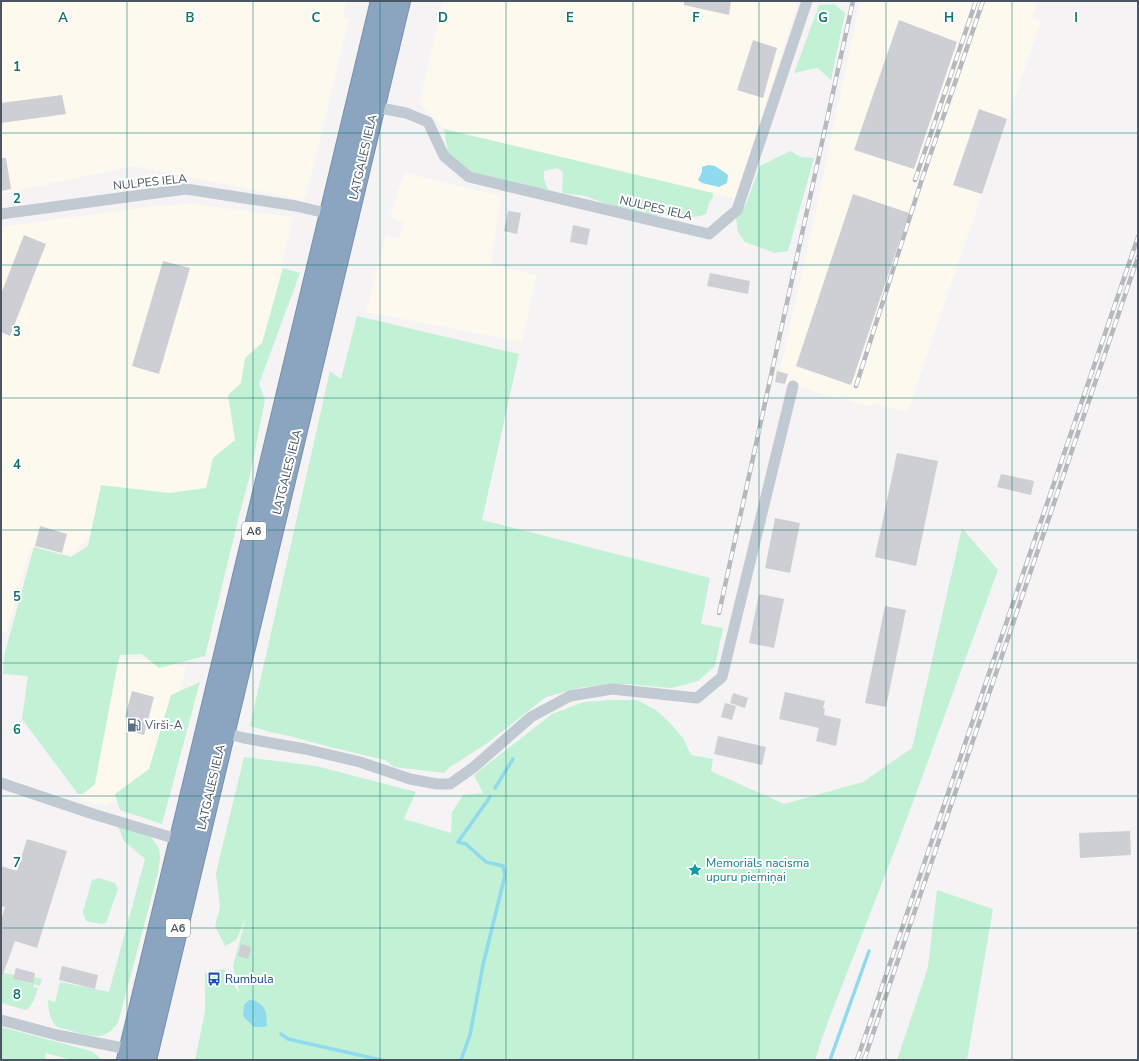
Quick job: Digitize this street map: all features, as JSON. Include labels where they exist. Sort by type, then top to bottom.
[{"type":"highway","name":"LATGALES IELA","points":[[137,1056],[340,215],[381,1]]},
{"type":"highway","name":"LATGALES IELA","points":[[340,215],[375,107],[400,1]]},
{"type":"highway","name":"LATGALES IELA","points":[[137,1056],[180,840],[215,731]]},
{"type":"street","name":"NULPES IELA","points":[[375,107],[406,113],[428,122],[444,156],[468,177],[709,234],[737,210],[807,1]]},
{"type":"street","name":"NULPES IELA","points":[[1,214],[186,189],[296,206],[340,215]]},
{"type":"street","points":[[215,731],[305,749],[360,762],[410,779],[437,784],[450,784],[474,767],[531,717],[570,696],[612,689],[697,698],[722,677],[793,386]]},
{"type":"street","points":[[1,783],[93,814],[180,840]]},
{"type":"street","points":[[1,1020],[137,1056]]},
{"type":"shaded area","points":[[1,1],[346,1],[343,17],[349,19],[307,194],[303,200],[133,166],[1,194]]},
{"type":"shaded area","points":[[443,1],[798,2],[736,199],[444,129],[419,103]]},
{"type":"shaded area","points":[[860,1],[1038,1],[1032,17],[1041,21],[908,411],[875,404],[867,406],[775,382],[777,371],[780,371]]},
{"type":"shaded area","points":[[404,173],[501,196],[491,265],[537,275],[522,342],[366,312],[386,236],[399,238],[404,223],[390,217]]},
{"type":"shaded area","points":[[192,204],[293,217],[230,491],[130,493],[71,555],[33,547],[29,552],[6,633],[1,631],[1,227],[154,206]]},
{"type":"shaded area","name":"Virši-A","points":[[114,659],[143,659],[186,668],[155,781],[105,806],[79,800]]},
{"type":"green space","points":[[834,4],[845,13],[831,80],[818,68],[794,73],[819,5]]},
{"type":"green space","points":[[444,129],[713,193],[713,197],[709,203],[706,214],[700,216],[687,218],[667,213],[653,217],[606,204],[586,196],[562,193],[563,172],[557,168],[544,171],[544,179],[548,189],[540,191],[468,172],[448,153]]},
{"type":"green space","points":[[790,151],[801,157],[814,158],[788,251],[775,253],[745,242],[738,232],[736,218],[746,204],[760,166]]},
{"type":"green space","points":[[283,268],[300,273],[259,384],[265,400],[250,475],[205,656],[159,668],[142,654],[120,655],[95,784],[83,794],[78,794],[22,719],[28,676],[3,674],[4,656],[34,547],[71,557],[88,546],[101,485],[169,493],[206,488],[213,458],[235,440],[228,395],[241,383],[245,358],[262,343]]},
{"type":"green space","points":[[357,316],[519,354],[482,520],[710,578],[701,624],[723,628],[715,666],[698,681],[671,688],[627,684],[584,687],[546,697],[486,744],[450,767],[444,773],[394,767],[385,760],[250,726],[330,371],[341,379]]},
{"type":"green space","points":[[962,528],[998,570],[903,829],[826,1027],[815,1060],[195,1060],[205,1012],[205,973],[224,969],[239,993],[233,966],[246,918],[236,940],[225,946],[215,926],[220,907],[216,873],[244,757],[316,766],[416,792],[404,819],[451,833],[452,812],[463,795],[483,793],[474,775],[552,714],[584,702],[637,700],[656,710],[671,724],[683,738],[691,755],[713,759],[711,771],[784,804],[863,782],[912,748]]},
{"type":"green space","points":[[200,682],[162,824],[120,810],[115,794],[149,769],[171,695]]},
{"type":"green space","points":[[118,826],[151,837],[159,848],[160,858],[158,873],[118,1023],[106,1034],[96,1036],[57,1027],[50,1015],[48,1000],[55,1002],[60,982],[109,992],[145,859],[124,841]]},
{"type":"green space","points":[[99,878],[115,883],[118,889],[106,923],[101,924],[86,921],[83,912],[92,880]]},
{"type":"green space","points":[[937,890],[993,909],[967,1060],[897,1060],[928,967]]},
{"type":"green space","points":[[1,972],[14,975],[14,979],[33,983],[34,977],[42,979],[40,986],[34,984],[33,987],[38,988],[32,1003],[26,1010],[1,1003]]},
{"type":"green space","points":[[1,1027],[91,1051],[101,1060],[71,1060],[46,1053],[45,1060],[1,1060]]},
{"type":"water","points":[[708,165],[715,166],[727,174],[727,183],[719,187],[702,183],[698,180],[702,172],[702,167]]},
{"type":"water","points":[[249,1000],[262,1005],[265,1010],[267,1026],[254,1027],[243,1016],[244,1005]]},
{"type":"building","points":[[684,1],[731,1],[729,15],[684,5]]},
{"type":"building","points":[[899,20],[957,42],[914,169],[854,150]]},
{"type":"building","points":[[753,40],[777,48],[763,98],[737,90]]},
{"type":"building","points":[[62,95],[66,114],[1,123],[1,103]]},
{"type":"building","points":[[979,109],[1007,119],[982,194],[953,185]]},
{"type":"building","points":[[1,158],[6,158],[11,189],[1,191]]},
{"type":"building","points":[[853,194],[909,213],[851,385],[796,366]]},
{"type":"building","points":[[508,211],[521,213],[517,234],[504,231]]},
{"type":"building","points":[[573,225],[590,229],[587,245],[570,242]]},
{"type":"building","points":[[24,235],[46,244],[10,336],[1,332],[1,294]]},
{"type":"building","points":[[163,261],[190,268],[159,374],[132,366]]},
{"type":"building","points":[[710,273],[750,281],[748,294],[707,286]]},
{"type":"building","points":[[777,371],[788,374],[785,384],[775,382]]},
{"type":"building","points":[[897,453],[938,461],[916,566],[875,557]]},
{"type":"building","points":[[1001,474],[1034,481],[1031,495],[997,487]]},
{"type":"building","points":[[775,518],[800,523],[790,573],[765,568]]},
{"type":"building","points":[[40,526],[67,534],[62,553],[35,546]]},
{"type":"building","points":[[759,594],[784,599],[774,648],[749,643]]},
{"type":"building","points":[[885,606],[906,610],[886,707],[865,703]]},
{"type":"building","points":[[132,691],[154,697],[144,735],[131,731],[134,719],[125,717]]},
{"type":"building","points":[[785,692],[825,701],[823,708],[825,709],[824,715],[841,719],[836,746],[816,741],[819,728],[779,719]]},
{"type":"building","points":[[733,693],[748,698],[745,708],[730,703]]},
{"type":"building","points":[[725,703],[736,706],[732,720],[721,717]]},
{"type":"building","points":[[718,736],[766,747],[762,765],[714,754]]},
{"type":"building","points":[[1130,831],[1131,855],[1080,858],[1079,833]]},
{"type":"building","points":[[27,839],[67,851],[37,948],[15,941],[1,977],[1,920],[5,907],[1,906],[1,866],[17,871]]},
{"type":"building","points":[[241,944],[251,947],[248,959],[238,956]]},
{"type":"building","points":[[62,966],[98,975],[95,989],[59,980]]},
{"type":"building","points":[[16,968],[35,973],[33,983],[13,979]]},
{"type":"waterway","points":[[495,788],[513,759]]},
{"type":"waterway","points":[[461,1060],[470,1035],[483,965],[505,875],[503,866],[486,862],[466,844],[458,842],[490,797]]},
{"type":"waterway","points":[[830,1060],[869,951]]},
{"type":"waterway","points":[[281,1034],[288,1039],[381,1060]]},
{"type":"railway","points":[[719,613],[853,1]]},
{"type":"railway","points":[[915,180],[976,1]]},
{"type":"railway","points":[[856,386],[922,179],[983,1]]},
{"type":"railway","points":[[857,1060],[1138,237]]},
{"type":"railway","points":[[864,1060],[1138,257]]},
{"type":"place","name":"Virši-A","points":[[134,725]]},
{"type":"place","name":"Memoriāls nacisma upuru piemiņai","points":[[695,870]]},
{"type":"place","name":"Rumbula","points":[[214,979]]}]
